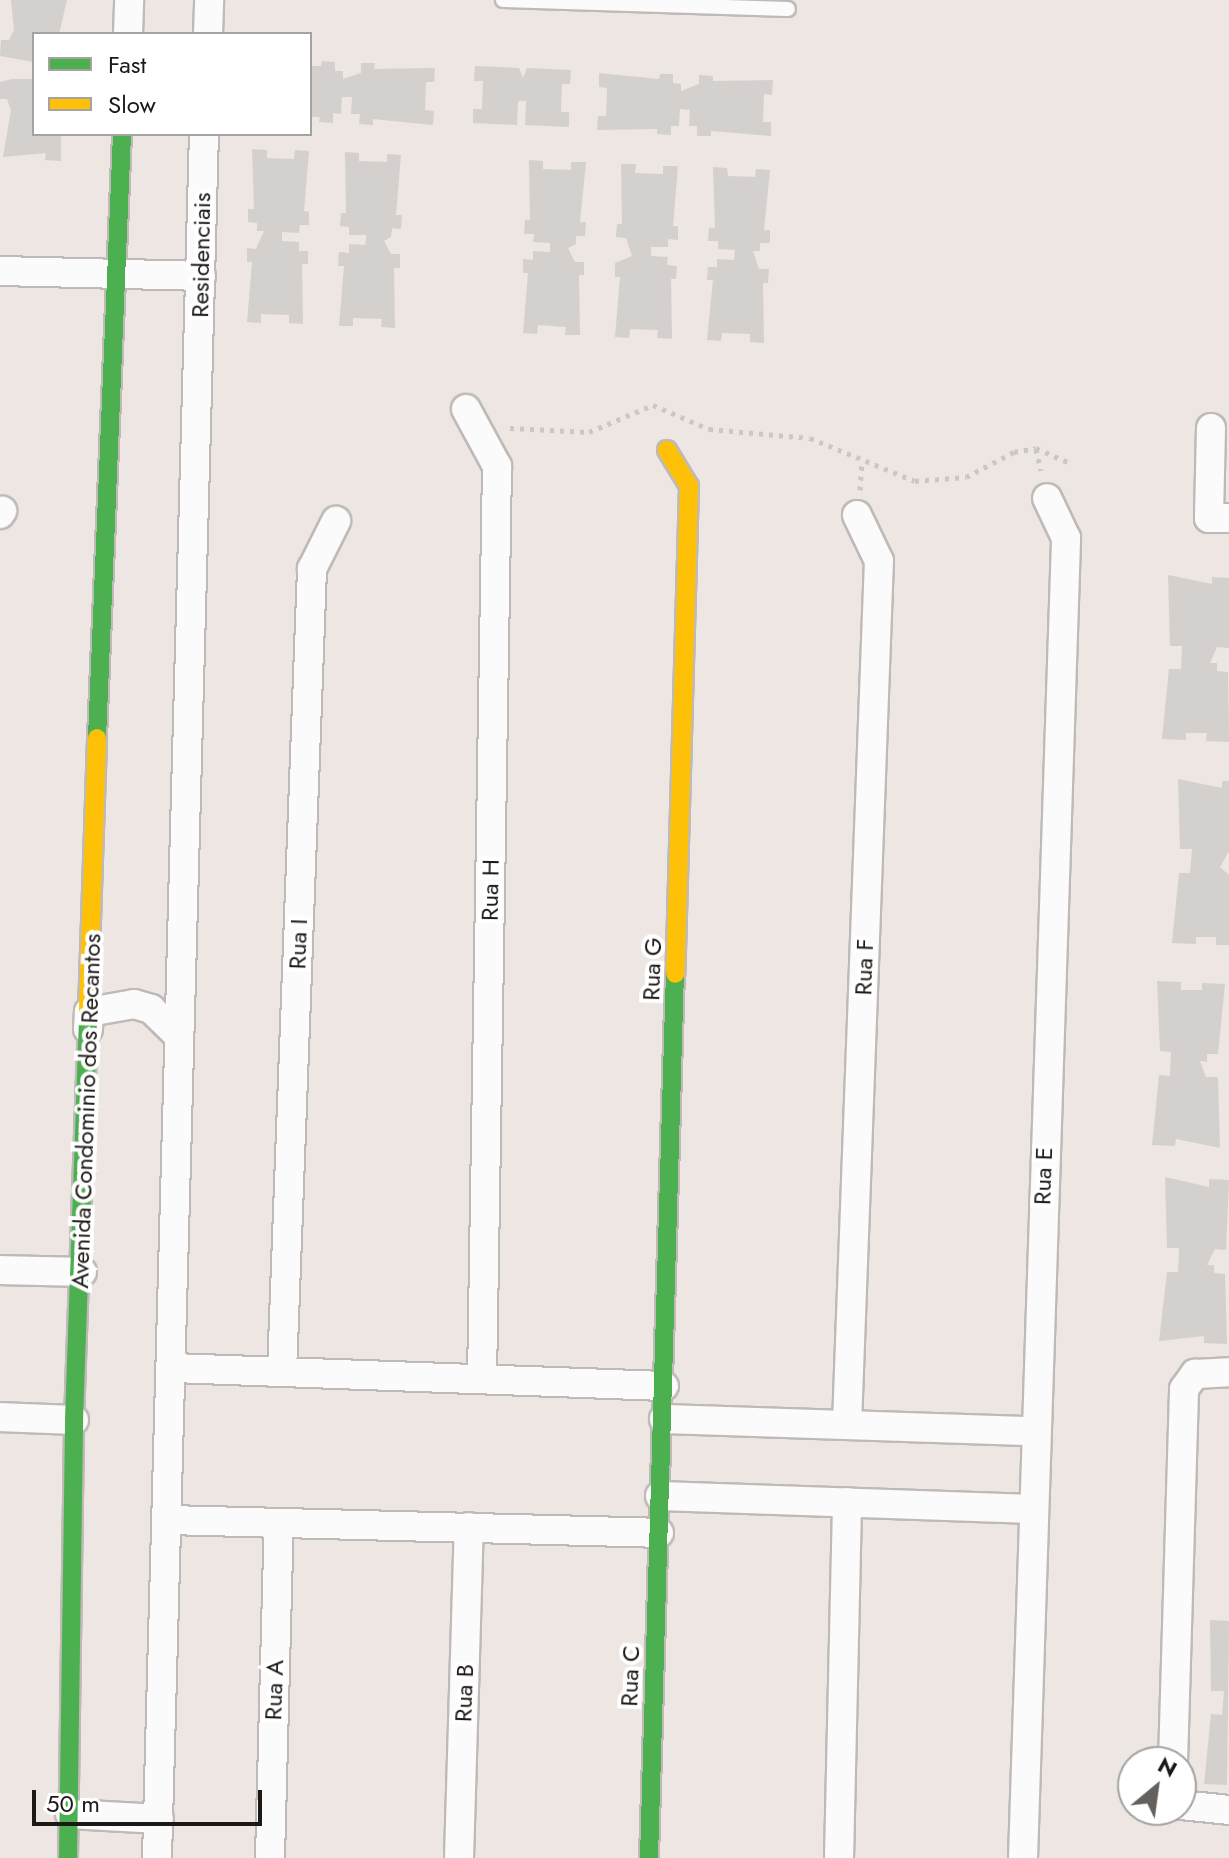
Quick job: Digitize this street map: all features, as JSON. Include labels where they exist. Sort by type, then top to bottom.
[{"type":"street","points":[[128,32],[129,0]]},
{"type":"street","points":[[208,32],[209,0]]},
{"type":"street","points":[[115,275],[122,136]]},
{"type":"street","name":"Residenciais","points":[[179,1036],[204,136]]},
{"type":"street","points":[[0,271],[201,276]]},
{"type":"street","name":"Avenida Condominio dos Recantos","points":[[68,1858],[74,1420],[82,1272],[109,363],[115,275]]},
{"type":"street","name":"Rua H","points":[[466,409],[497,466],[482,1379]]},
{"type":"street","points":[[1211,428],[1209,518],[1229,518]]},
{"type":"street","name":"Rua G","points":[[660,1496],[689,486],[667,450]]},
{"type":"street","name":"Rua E","points":[[1023,1858],[1034,1431],[1066,538],[1047,498]]},
{"type":"street","name":"Rua F","points":[[847,1424],[879,561],[857,515]]},
{"type":"street","name":"Rua I","points":[[282,1372],[312,569],[336,521]]},
{"type":"street","points":[[88,1037],[89,1012],[134,1004],[151,1009],[179,1036],[173,1368],[157,1858]]},
{"type":"street","points":[[0,1270],[82,1272]]},
{"type":"street","points":[[173,1368],[664,1386]]},
{"type":"street","points":[[1173,1746],[1184,1389],[1195,1374],[1229,1372]]},
{"type":"street","points":[[0,1417],[74,1420]]},
{"type":"street","points":[[664,1419],[1034,1431]]},
{"type":"street","points":[[660,1496],[1033,1509]]},
{"type":"street","name":"Rua C","points":[[649,1858],[660,1496]]},
{"type":"street","points":[[839,1858],[847,1502]]},
{"type":"street","points":[[168,1520],[659,1533]]},
{"type":"street","name":"Rua A","points":[[270,1858],[279,1523]]},
{"type":"street","name":"Rua B","points":[[459,1858],[469,1527]]},
{"type":"street","points":[[1197,1807],[1229,1810]]},
{"type":"street","points":[[70,1814],[159,1819]]},
{"type":"lane","points":[[503,0],[788,9]]},
{"type":"path","points":[[466,409],[521,430],[589,432],[653,405],[709,429],[810,438],[915,481],[966,477],[1014,452],[1036,448],[1069,463]]},
{"type":"building","points":[[11,0],[67,0],[59,32],[32,32],[32,62],[0,56],[1,40],[9,40],[14,30]]},
{"type":"building","points":[[322,61],[335,62],[335,71],[343,71],[343,79],[361,73],[361,63],[375,63],[374,69],[435,68],[434,82],[426,82],[425,110],[434,111],[433,125],[373,119],[373,125],[359,124],[360,114],[351,114],[352,97],[342,97],[341,114],[333,113],[333,123],[319,122],[320,117],[312,117],[312,66],[321,66]]},
{"type":"building","points":[[475,66],[519,68],[523,78],[527,68],[571,70],[570,84],[562,84],[561,112],[569,112],[569,127],[525,125],[526,101],[518,101],[517,125],[473,123],[473,109],[482,109],[483,81],[474,81]]},
{"type":"building","points":[[599,73],[659,79],[660,74],[673,74],[673,83],[681,84],[681,91],[699,84],[699,75],[713,76],[713,81],[773,80],[772,95],[764,94],[763,122],[771,122],[771,136],[711,131],[711,136],[697,136],[697,126],[689,126],[690,110],[680,109],[679,126],[671,126],[671,135],[657,134],[657,129],[597,130],[598,116],[606,116],[607,88],[599,87]]},
{"type":"building","points":[[32,79],[32,136],[61,136],[61,161],[45,160],[46,153],[3,157],[11,110],[7,99],[0,99],[0,82]]},
{"type":"building","points":[[252,149],[267,150],[267,158],[294,159],[295,150],[309,151],[304,211],[309,212],[309,225],[300,225],[299,233],[282,232],[282,241],[299,242],[299,251],[308,251],[308,264],[302,264],[303,324],[289,323],[289,315],[261,314],[261,323],[247,322],[252,262],[247,262],[247,248],[256,249],[264,231],[257,231],[257,223],[248,222],[248,209],[254,209]]},
{"type":"building","points":[[345,152],[359,153],[359,161],[387,162],[387,154],[401,155],[396,215],[402,215],[401,229],[392,228],[391,237],[384,241],[391,254],[400,254],[400,268],[394,268],[395,328],[381,327],[382,319],[353,318],[353,326],[339,326],[344,266],[338,266],[339,252],[349,253],[349,244],[365,245],[366,240],[366,235],[349,235],[349,227],[340,226],[341,213],[346,213]]},
{"type":"building","points":[[529,160],[543,161],[543,169],[571,170],[571,162],[586,162],[580,222],[586,222],[585,236],[576,236],[576,244],[568,248],[575,262],[584,262],[584,275],[579,275],[580,335],[565,335],[566,327],[538,325],[537,334],[523,333],[528,273],[523,273],[523,259],[533,260],[533,251],[550,252],[550,243],[533,242],[534,234],[524,234],[525,220],[530,220]]},
{"type":"building","points":[[621,164],[636,164],[635,173],[663,174],[663,166],[678,166],[673,226],[678,226],[678,240],[668,239],[668,247],[651,247],[651,256],[668,257],[667,265],[677,266],[676,279],[671,279],[672,339],[657,338],[658,330],[630,329],[629,338],[615,337],[620,277],[615,277],[615,263],[632,256],[626,238],[616,237],[617,224],[622,224]]},
{"type":"building","points":[[713,167],[727,168],[728,176],[755,177],[756,169],[770,170],[764,230],[770,230],[770,243],[760,243],[760,251],[753,251],[759,269],[769,269],[768,283],[763,283],[764,343],[750,342],[750,334],[722,333],[721,341],[707,340],[713,280],[707,280],[708,267],[717,267],[717,259],[734,260],[735,250],[718,249],[718,241],[708,241],[709,228],[715,228]]},
{"type":"building","points":[[1168,575],[1212,584],[1212,577],[1229,578],[1229,648],[1217,647],[1210,663],[1217,663],[1217,671],[1228,672],[1229,742],[1206,741],[1207,733],[1186,733],[1186,740],[1162,739],[1169,669],[1181,669],[1182,646],[1170,646]]},
{"type":"building","points":[[1178,779],[1222,788],[1222,781],[1229,781],[1229,851],[1220,867],[1229,875],[1229,945],[1216,945],[1216,937],[1196,937],[1196,944],[1172,943],[1179,873],[1190,873],[1192,849],[1180,849]]},
{"type":"building","points":[[1157,981],[1181,982],[1181,990],[1202,990],[1202,983],[1225,984],[1218,1054],[1207,1054],[1207,1062],[1200,1061],[1206,1077],[1218,1077],[1220,1148],[1176,1139],[1175,1146],[1152,1145],[1159,1075],[1170,1076],[1171,1052],[1160,1051]]},
{"type":"building","points":[[1165,1177],[1209,1187],[1209,1179],[1229,1180],[1226,1250],[1215,1249],[1207,1265],[1214,1265],[1214,1273],[1225,1274],[1227,1344],[1204,1343],[1204,1336],[1159,1341],[1167,1272],[1178,1272],[1179,1248],[1167,1248]]},
{"type":"building","points":[[1210,1620],[1229,1621],[1227,1785],[1204,1784],[1211,1714],[1222,1715],[1224,1691],[1211,1691]]},
{"type":"traffic: fast","points":[[97,738],[122,136]]},
{"type":"traffic: fast","points":[[649,1858],[675,974]]},
{"type":"traffic: fast","points":[[68,1858],[74,1420],[88,1011]]},
{"type":"traffic: slow","points":[[667,450],[689,486],[675,974]]},
{"type":"traffic: slow","points":[[88,1011],[97,738]]}]
